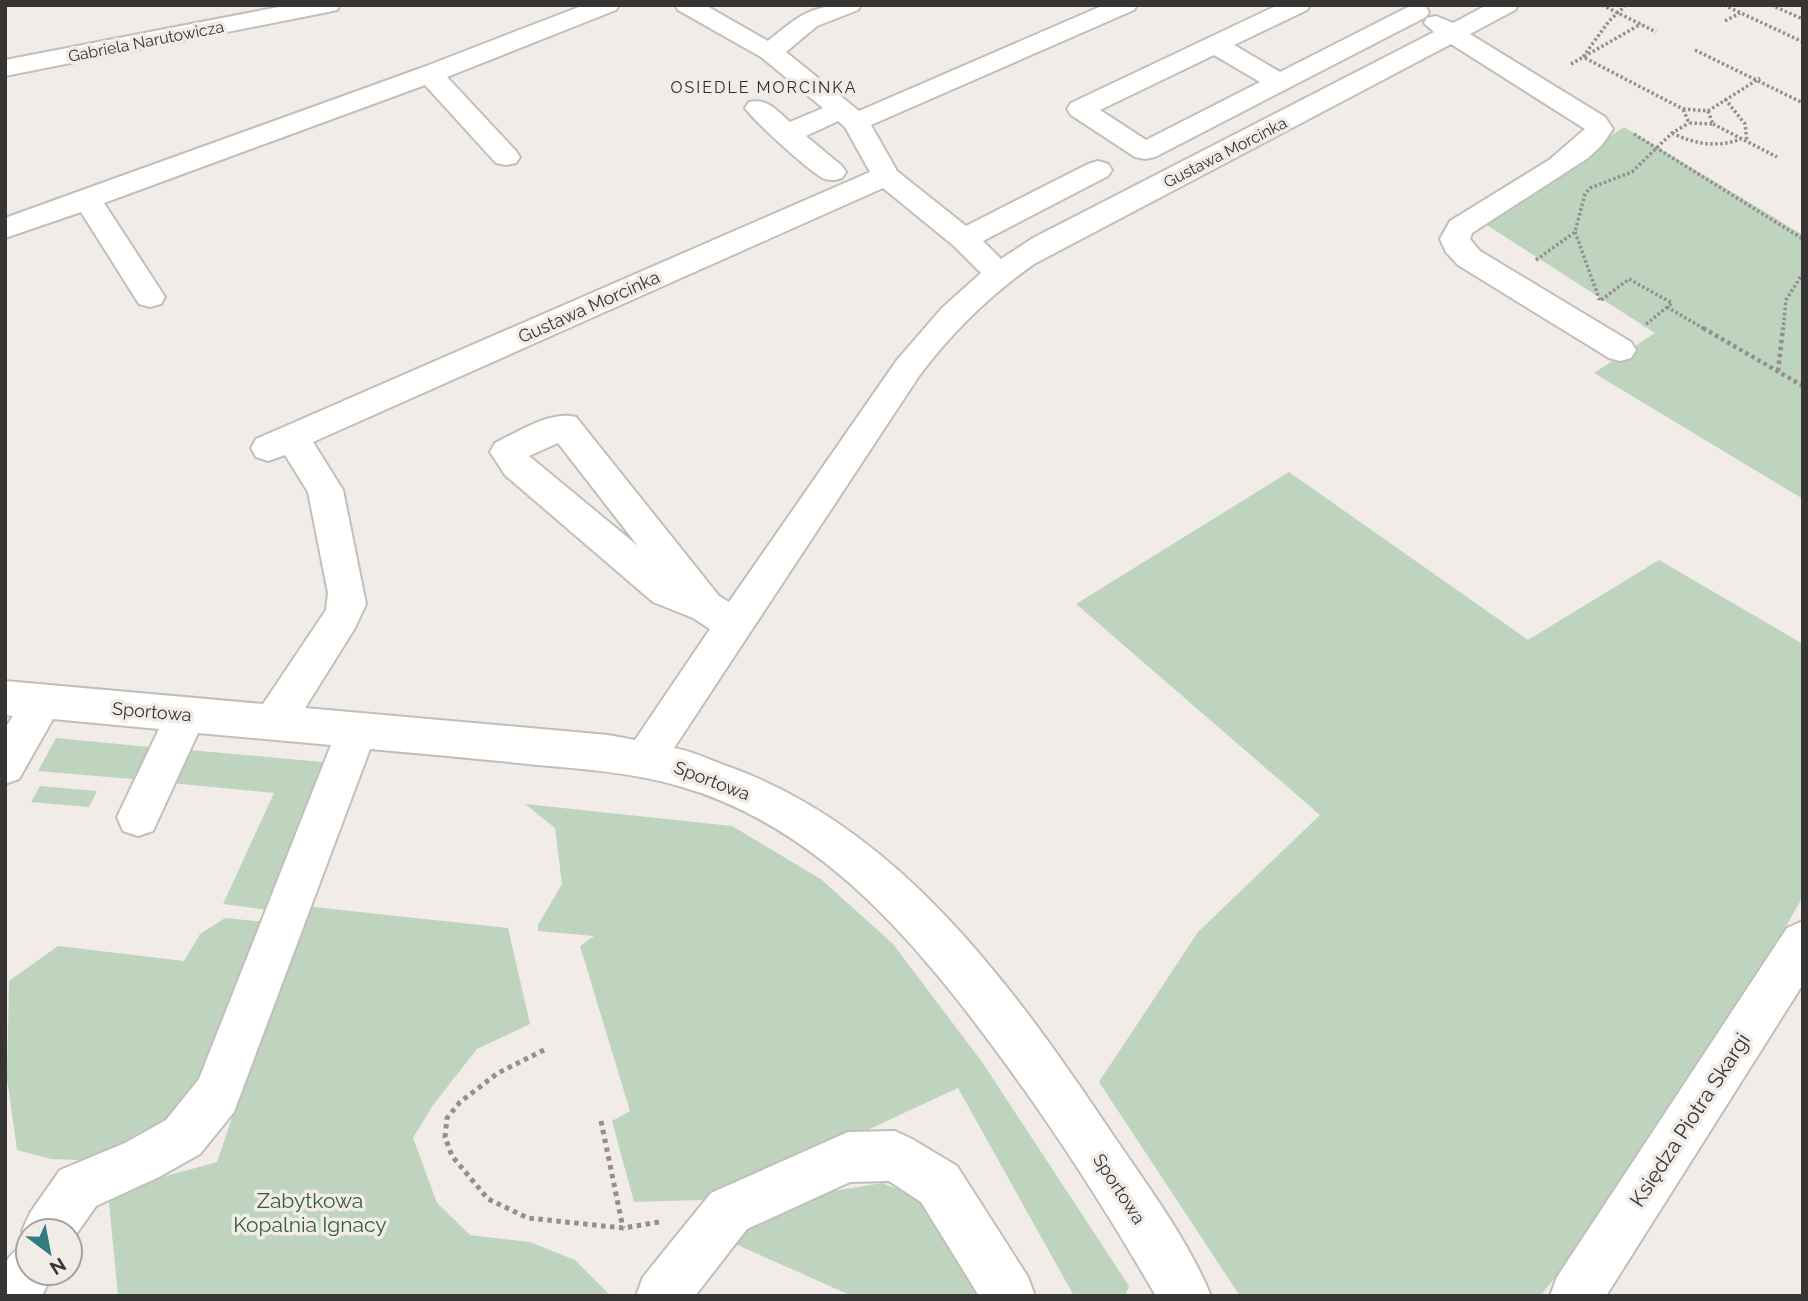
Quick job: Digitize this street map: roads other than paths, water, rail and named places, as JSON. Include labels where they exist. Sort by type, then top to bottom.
[{"type":"street","name":"Gabriela Narutowicza","points":[[5,68],[328,5]]},
{"type":"street","points":[[5,229],[430,74],[607,5]]},
{"type":"street","points":[[687,5],[770,52],[849,116],[886,176],[964,239],[999,274]]},
{"type":"street","points":[[770,52],[808,21],[849,5]]},
{"type":"street","points":[[787,134],[849,116],[1125,5]]},
{"type":"street","points":[[1298,5],[1080,109],[1145,151],[1280,83],[1410,9],[1453,33],[1595,123],[1599,129],[1577,152],[1460,228],[1455,239],[1457,245],[1476,262],[1620,350]]},
{"type":"street","name":"Gustawa Morcinka","points":[[646,760],[720,616],[926,343],[970,298],[999,274],[1044,246],[1506,5]]},
{"type":"street","points":[[1215,45],[1280,83]]},
{"type":"street","points":[[430,74],[506,157]]},
{"type":"street","points":[[758,108],[832,172]]},
{"type":"street","points":[[964,239],[1098,170]]},
{"type":"street","name":"Gustawa Morcinka","points":[[273,723],[342,617],[347,604],[326,490],[280,443],[886,176]]},
{"type":"street","points":[[87,199],[150,297]]},
{"type":"street","points":[[564,426],[720,616],[666,591],[517,466],[507,452],[564,426]]},
{"type":"street","points":[[5,766],[24,700]]},
{"type":"street","name":"Sportowa","points":[[24,700],[557,748],[646,760],[701,773],[761,800],[825,837],[858,860],[890,888],[943,944],[1003,1020],[1111,1173],[1183,1295]]},
{"type":"street","points":[[138,817],[186,715]]},
{"type":"street","points":[[58,1217],[78,1188],[142,1160],[183,1137],[217,1095],[357,730]]},
{"type":"street","name":"Księdza Piotra Skargi","points":[[1576,1296],[1803,943]]},
{"type":"street","points":[[662,1296],[729,1211],[848,1157],[895,1156],[939,1184],[1009,1296]]},
{"type":"district","name":"OSIEDLE MORCINKA","points":[[764,87]]},
{"type":"park label","name":"Zabytkowa Kopalnia Ignacy","points":[[310,1213]]}]
